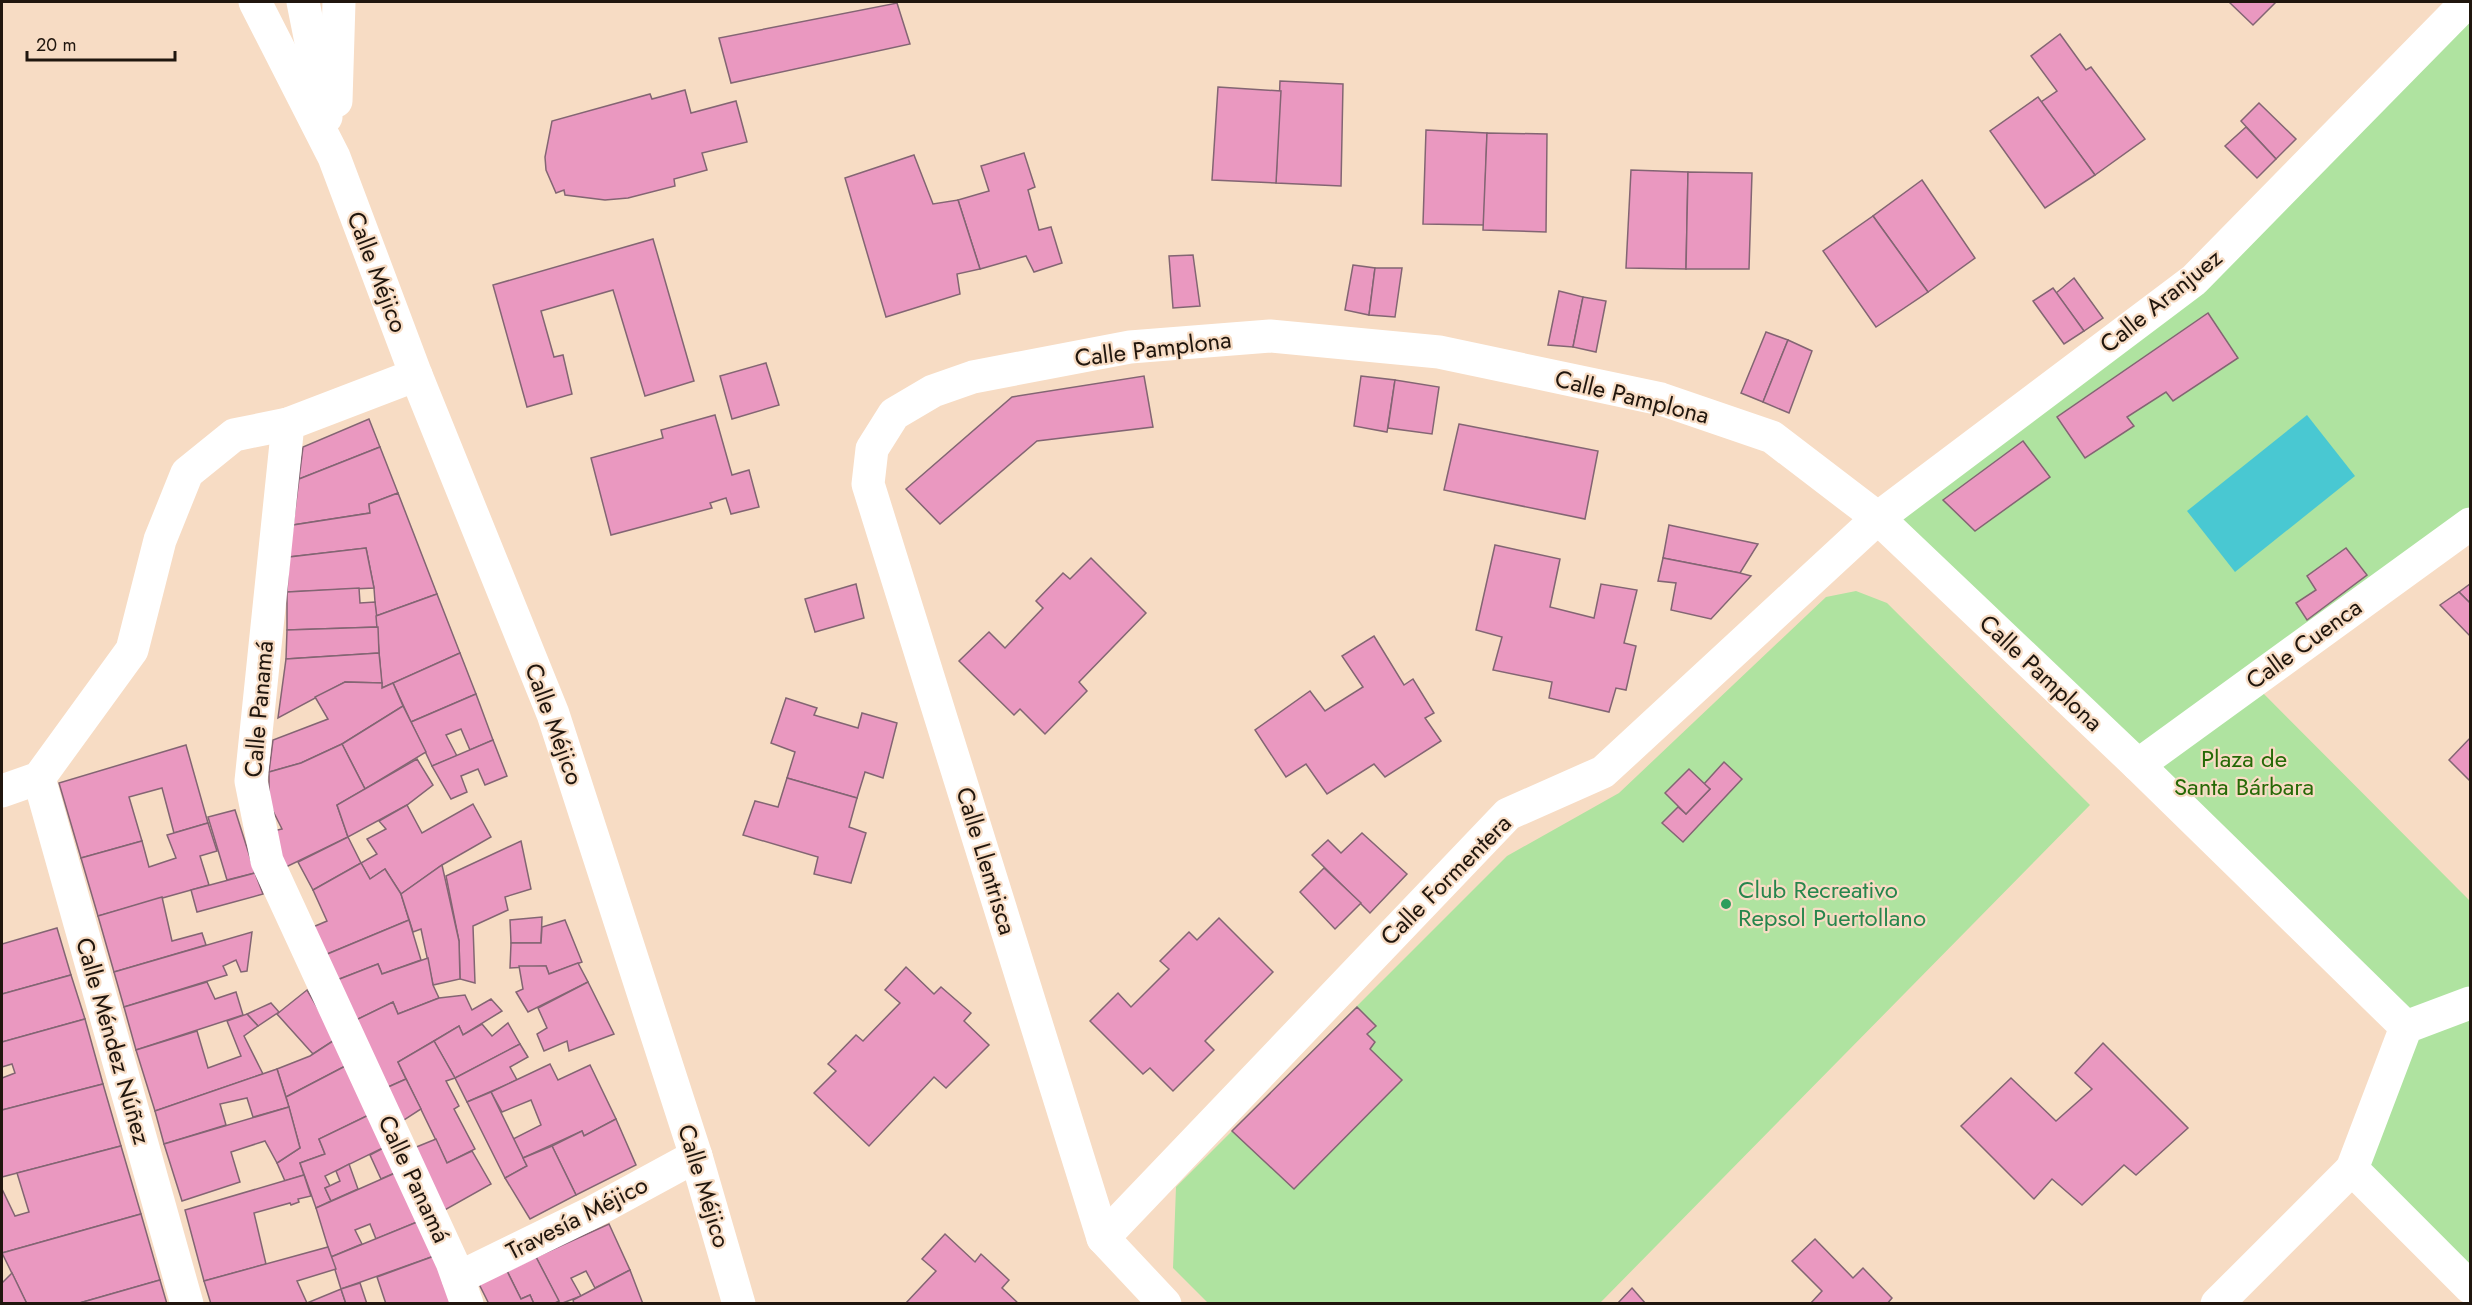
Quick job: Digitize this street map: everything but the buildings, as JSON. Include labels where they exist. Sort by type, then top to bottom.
[{"type":"street","points":[[255,2],[334,157]]},
{"type":"street","points":[[303,2],[334,157]]},
{"type":"street","points":[[334,157],[339,2]]},
{"type":"street","name":"Calle Aranjuez","points":[[1878,518],[2194,280],[2467,2]]},
{"type":"street","name":"Calle Méjico","points":[[334,157],[416,375],[553,714],[696,1156],[740,1304]]},
{"type":"street","name":"Calle Pamplona","points":[[868,484],[872,449],[894,414],[933,391],[973,377],[1130,347],[1270,336],[1439,352],[1661,399],[1772,437],[1878,518],[2138,765],[2406,1028]]},
{"type":"street","points":[[2,791],[39,778],[132,650],[160,540],[187,473],[234,435],[288,423],[416,375]]},
{"type":"street","name":"Calle Panamá","points":[[288,423],[250,781],[267,861],[462,1291]]},
{"type":"street","name":"Calle Llentrisca","points":[[868,484],[1103,1238]]},
{"type":"street","name":"Calle Formentera","points":[[1103,1238],[1508,814],[1603,772],[1878,518]]},
{"type":"street","name":"Calle Cuenca","points":[[2138,765],[2470,524]]},
{"type":"street","name":"Calle Méndez Núñez","points":[[39,778],[187,1304]]},
{"type":"street","points":[[2217,1304],[2352,1169],[2406,1028],[2470,1003]]},
{"type":"street","name":"Travesía Méjico","points":[[462,1291],[593,1212],[696,1156]]},
{"type":"street","points":[[2352,1169],[2470,1287]]},
{"type":"street","points":[[1103,1238],[1166,1304]]},
{"type":"green space","name":"Plaza de Santa Bárbara","points":[[2470,2],[2470,524],[2252,682],[2470,901],[2470,1285],[2352,1169],[2406,1027],[1878,518],[2194,280]]},
{"type":"green space","name":"Club Recreativo Repsol Puertollano","points":[[1856,591],[1887,603],[2090,805],[1600,1303],[1208,1303],[1173,1268],[1176,1187],[1507,856],[1619,793],[1826,597]]},
{"type":"water","points":[[2307,415],[2355,476],[2235,572],[2187,511]]},
{"type":"place","name":"Club Recreativo Repsol Puertollano","points":[[1726,904]]}]
